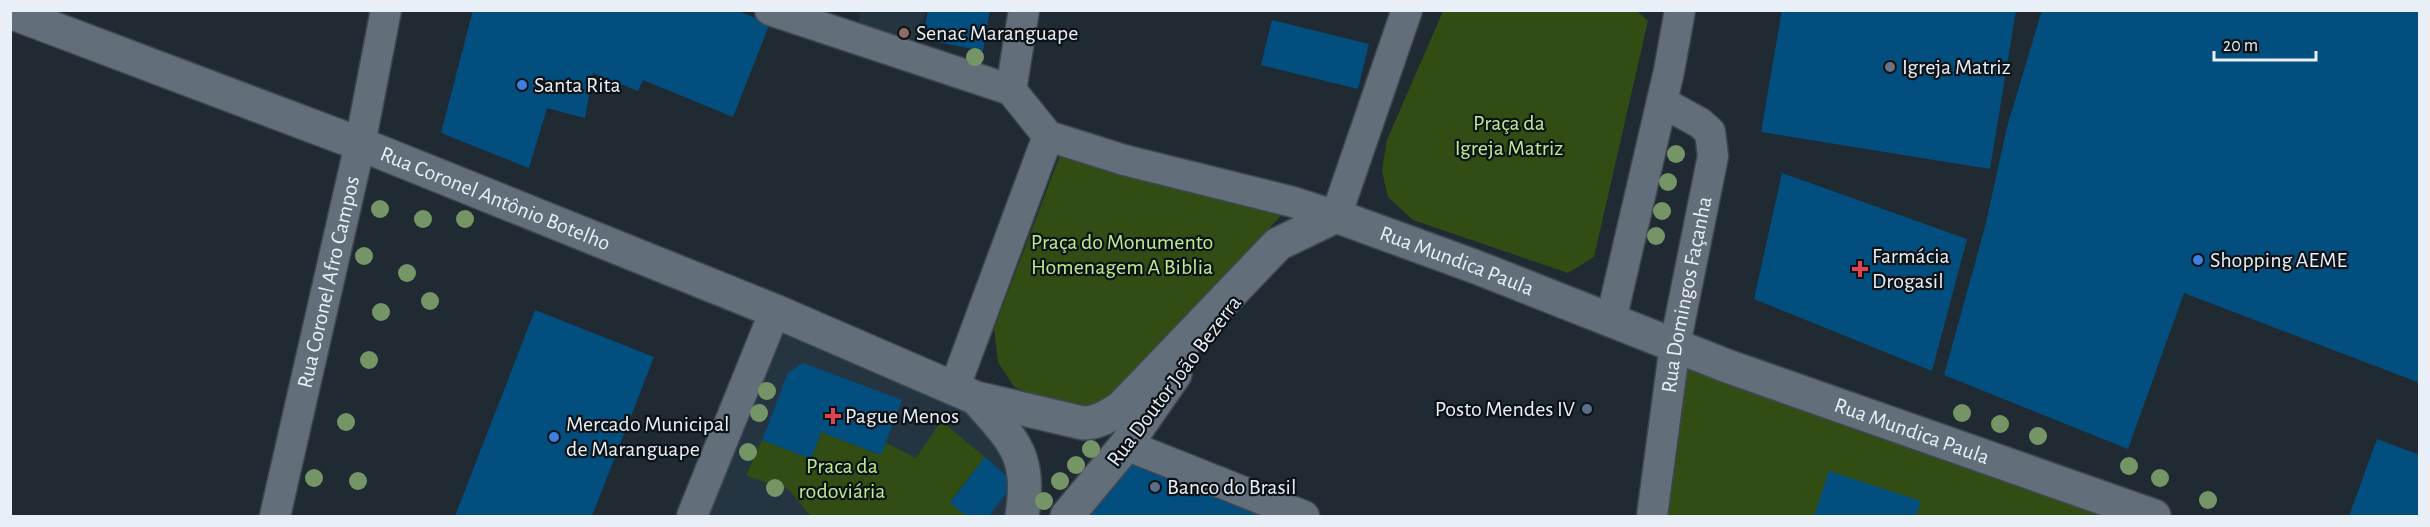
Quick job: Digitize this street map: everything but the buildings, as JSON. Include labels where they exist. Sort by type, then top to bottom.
[{"type":"street","name":"Rua Coronel Afro Campos","points":[[275,516],[360,144],[386,10]]},
{"type":"street","points":[[770,10],[1011,90],[1048,136],[965,394]]},
{"type":"street","points":[[1011,90],[1024,10]]},
{"type":"street","points":[[1336,216],[1407,10]]},
{"type":"street","points":[[1611,320],[1662,102],[1680,10]]},
{"type":"street","name":"Rua Coronel Antônio Botelho","points":[[10,12],[360,144],[776,310],[965,394],[1083,423]]},
{"type":"street","name":"Rua Domingos Façanha","points":[[1652,516],[1675,345],[1713,156],[1710,132],[1700,123],[1662,102]]},
{"type":"street","name":"Rua Mundica Paula","points":[[1048,136],[1336,216],[1675,345],[2154,516]]},
{"type":"street","name":"Rua Doutor João Bezerra","points":[[1083,423],[1095,423],[1121,408],[1278,244],[1336,216]]},
{"type":"street","name":"Rua Doutor João Bezerra","points":[[1067,516],[1126,445],[1176,372],[1278,244]]},
{"type":"street","points":[[692,516],[776,310]]},
{"type":"street","name":"Rua Coronel Antônio Botelho","points":[[965,394],[1007,434],[1023,460],[1026,488],[1022,516]]},
{"type":"street","points":[[1126,445],[1304,516]]},
{"type":"shaded area","name":"Senac Maranguape","points":[[860,11],[925,11],[919,41],[858,24]]},
{"type":"shaded area","points":[[775,311],[976,398],[1007,434],[1022,516],[692,516]]},
{"type":"green space","name":"Praça da Igreja Matriz","points":[[1636,10],[1648,21],[1594,257],[1568,273],[1413,220],[1388,197],[1382,171],[1387,140],[1443,11]]},
{"type":"green space","name":"Praça do Monumento Homenagem A Biblia","points":[[1065,142],[1293,202],[1120,395],[1073,410],[1014,387],[998,362],[994,329]]},
{"type":"green space","points":[[1675,345],[2154,516],[1652,516]]},
{"type":"green space","name":"Praca da rodoviária","points":[[941,421],[985,457],[950,502],[967,516],[811,516],[788,489],[746,476],[762,440],[811,459],[821,432],[880,455],[886,443],[916,458]]},
{"type":"place","name":"Senac Maranguape","points":[[904,33]]},
{"type":"place","name":"Igreja Matriz","points":[[1890,67]]},
{"type":"place","name":"Santa Rita","points":[[522,85]]},
{"type":"place","name":"Shopping AEME","points":[[2198,260]]},
{"type":"place","name":"Farmácia Drogasil","points":[[1860,269]]},
{"type":"place","name":"Posto Mendes IV","points":[[1587,409]]},
{"type":"place","name":"Pague Menos","points":[[833,416]]},
{"type":"place","name":"Mercado Municipal de Maranguape","points":[[554,437]]},
{"type":"place","name":"Banco do Brasil","points":[[1155,487]]}]
